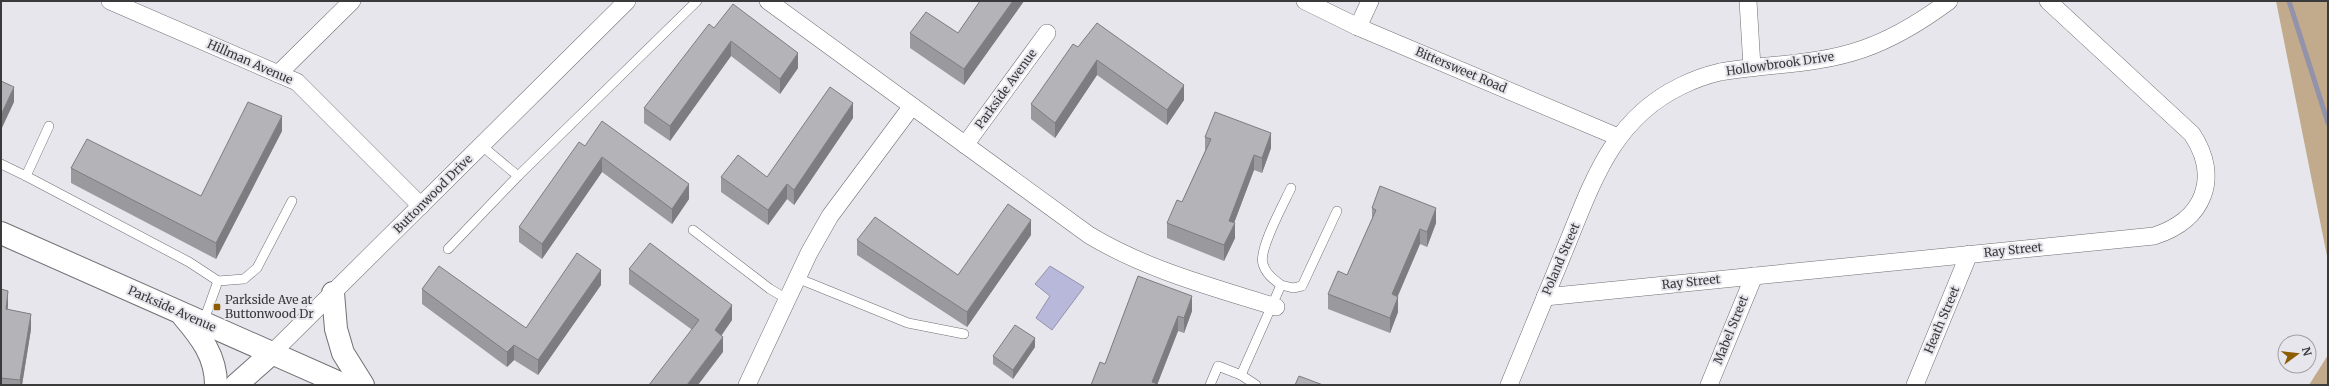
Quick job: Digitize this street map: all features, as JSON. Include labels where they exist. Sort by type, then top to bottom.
[{"type":"main road","name":"Parkside Avenue","points":[[1,233],[344,385]]},
{"type":"main road","points":[[333,293],[336,329],[343,353],[363,385]]},
{"type":"main road","points":[[181,313],[206,344],[216,371],[216,385]]},
{"type":"main road","name":"Buttonwood Drive","points":[[236,385],[272,353]]},
{"type":"street","points":[[278,74],[352,1]]},
{"type":"street","name":"Buttonwood Drive","points":[[272,353],[627,1]]},
{"type":"street","points":[[768,1],[1089,235],[1118,252],[1168,273],[1274,306]]},
{"type":"street","name":"Bittersweet Road","points":[[1305,1],[1358,28],[1618,137]]},
{"type":"street","points":[[1358,28],[1370,1]]},
{"type":"street","points":[[1748,1],[1752,67]]},
{"type":"street","name":"Hollowbrook Drive","points":[[1618,137],[1648,106],[1669,92],[1694,80],[1718,72],[1832,57],[1862,50],[1894,37],[1921,22],[1949,1]]},
{"type":"street","name":"Ray Street","points":[[1545,297],[2154,236],[2170,231],[2185,222],[2196,209],[2204,195],[2207,179],[2206,163],[2201,147],[2192,134],[2048,1]]},
{"type":"street","name":"Hillman Avenue","points":[[115,2],[297,82],[421,206]]},
{"type":"street","name":"Parkside Avenue","points":[[965,145],[1047,33]]},
{"type":"street","points":[[748,385],[809,253],[830,216],[912,106]]},
{"type":"street","name":"Poland Street","points":[[1509,385],[1598,170],[1618,137]]},
{"type":"street","name":"Heath Street","points":[[1920,383],[1969,254]]},
{"type":"street","name":"Mabel Street","points":[[1709,385],[1754,276]]},
{"type":"lane","points":[[448,249],[518,176],[697,1]]},
{"type":"lane","points":[[26,176],[49,126]]},
{"type":"lane","points":[[482,146],[518,176]]},
{"type":"lane","points":[[1,164],[189,262],[218,282],[244,279],[257,268],[292,201]]},
{"type":"lane","points":[[1291,188],[1264,250],[1262,263],[1268,275],[1281,284],[1292,288],[1302,286],[1337,210]]},
{"type":"lane","points":[[693,230],[770,289],[787,299]]},
{"type":"lane","points":[[797,278],[908,323],[964,334]]},
{"type":"lane","points":[[203,323],[218,282]]},
{"type":"lane","points":[[1241,375],[1274,306],[1281,284]]},
{"type":"lane","points":[[1210,385],[1218,366],[1241,375],[1256,385]]},
{"type":"shaded area","points":[[2276,1],[2328,1],[2328,261]]},
{"type":"shaded area","points":[[2328,355],[2328,385],[2309,385]]},
{"type":"water","points":[[1050,266],[1084,287],[1052,330],[1036,318],[1050,296],[1035,284]]},
{"type":"building","points":[[980,1],[1013,1],[964,69],[910,33],[926,12],[958,33]]},
{"type":"building","points":[[733,4],[798,53],[780,79],[731,41],[670,126],[644,108],[709,24],[714,28]]},
{"type":"building","points":[[1097,23],[1184,85],[1167,110],[1097,60],[1055,123],[1031,104],[1073,44],[1078,47]]},
{"type":"building","points":[[1,81],[14,87],[1,115]]},
{"type":"building","points":[[830,87],[853,103],[794,190],[787,184],[768,210],[721,177],[738,155],[767,177]]},
{"type":"building","points":[[248,102],[282,116],[216,243],[71,168],[87,139],[201,196]]},
{"type":"building","points":[[1215,112],[1271,133],[1262,158],[1254,155],[1229,221],[1235,223],[1224,245],[1167,223],[1177,200],[1182,202],[1211,139],[1205,137]]},
{"type":"building","points":[[602,121],[689,184],[672,209],[602,157],[542,244],[519,227],[579,142],[585,146]]},
{"type":"building","points":[[1380,186],[1436,208],[1427,232],[1420,229],[1392,294],[1398,297],[1390,318],[1328,294],[1338,271],[1347,275],[1376,210],[1372,208]]},
{"type":"building","points":[[1008,204],[1031,220],[967,312],[857,240],[875,217],[958,275]]},
{"type":"building","points":[[650,243],[732,305],[715,330],[723,337],[687,385],[649,385],[699,320],[629,269]]},
{"type":"building","points":[[577,253],[601,270],[538,360],[514,345],[507,352],[422,289],[439,266],[526,328]]},
{"type":"building","points":[[1138,276],[1192,296],[1184,318],[1178,316],[1152,382],[1156,383],[1155,385],[1091,385],[1100,362],[1105,364]]},
{"type":"building","points":[[1,289],[8,291],[6,309],[31,314],[20,380],[1,378]]},
{"type":"building","points":[[1015,325],[1035,338],[1013,370],[993,356]]},
{"type":"building","points":[[1299,376],[1323,385],[1295,385]]},
{"type":"waterway","points":[[2289,1],[2328,123]]},
{"type":"place","name":"Parkside Ave at Buttonwood Dr","points":[[217,307]]}]
